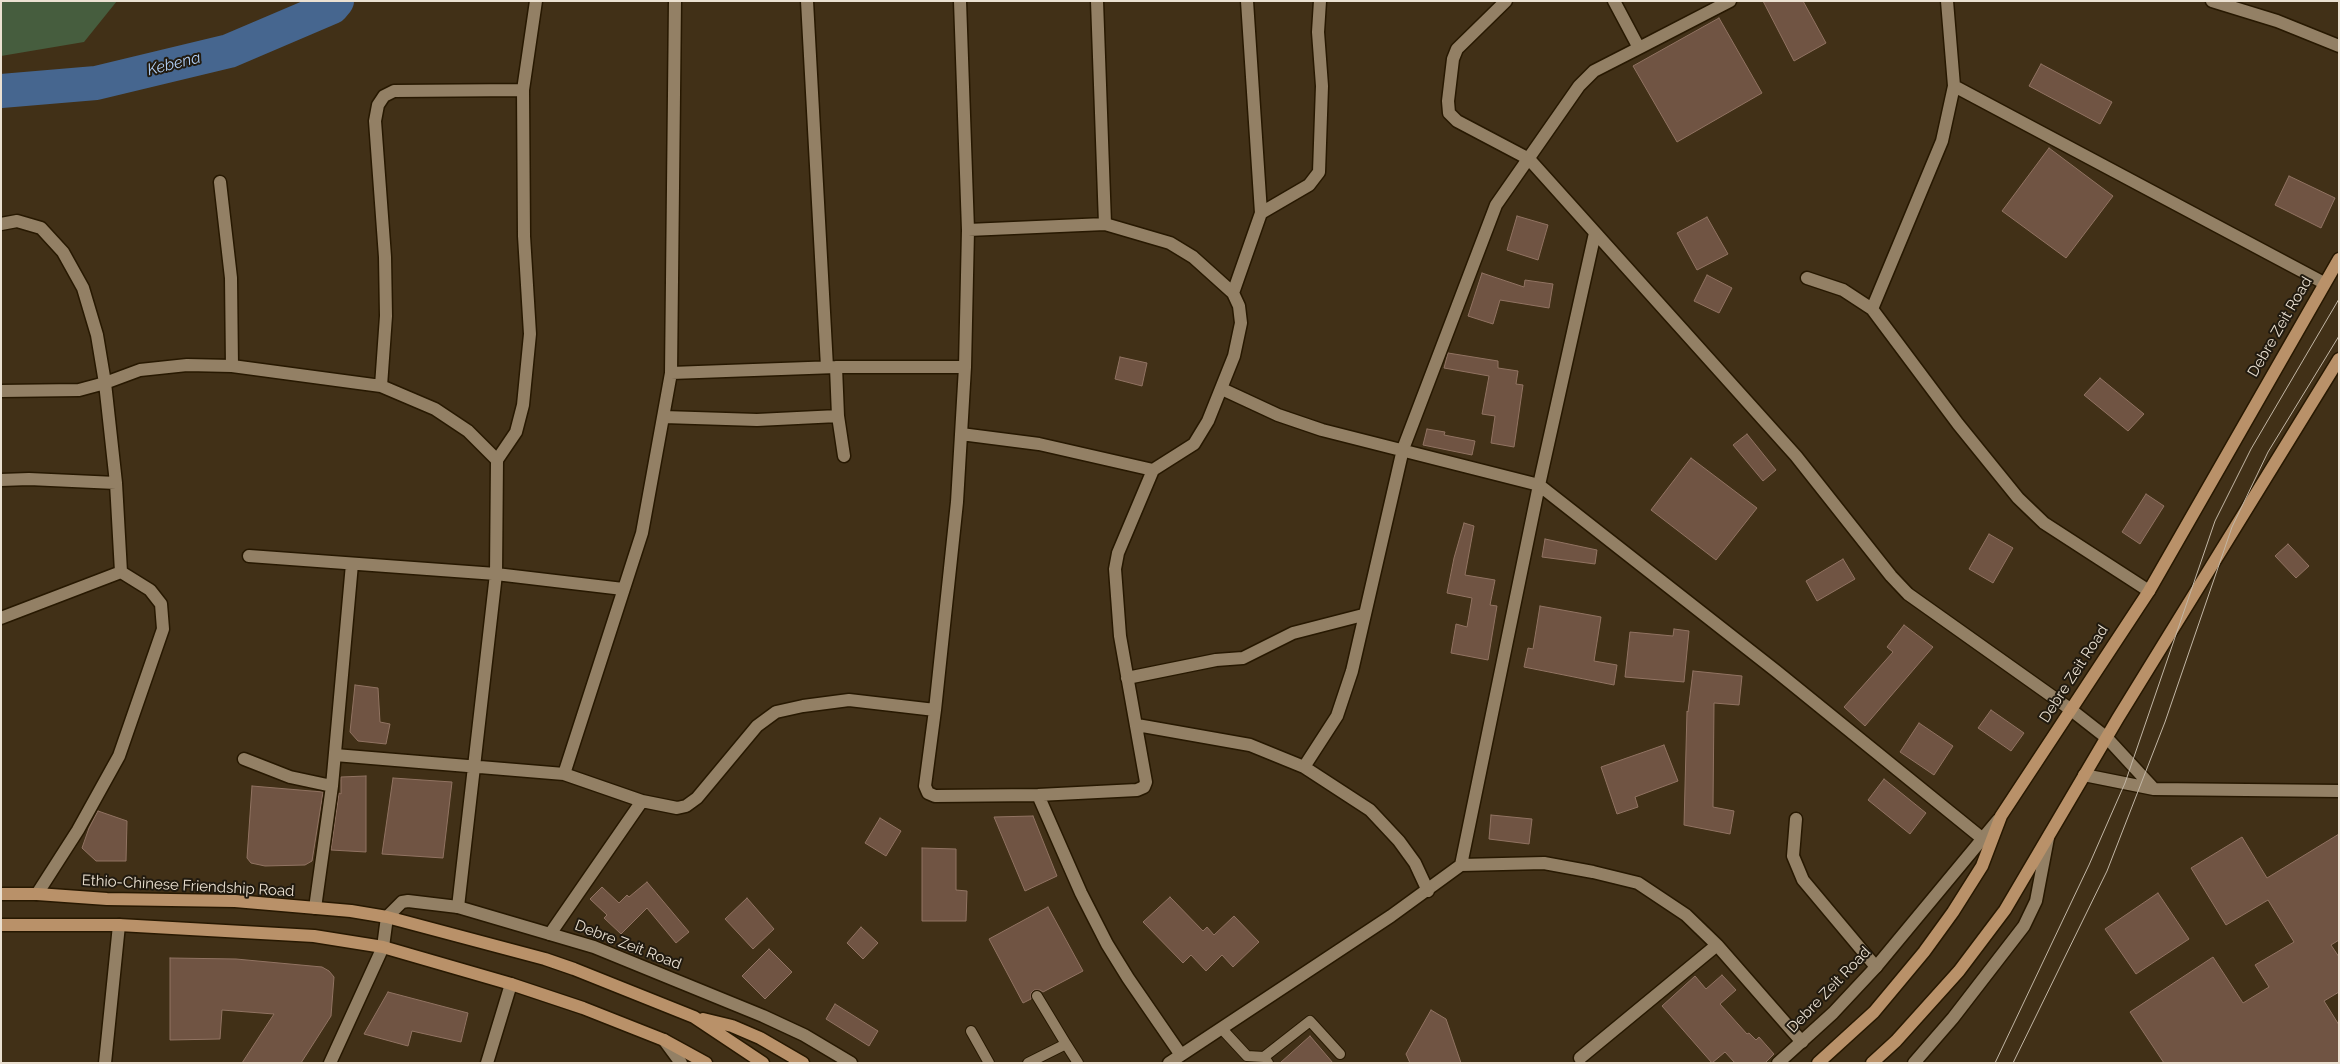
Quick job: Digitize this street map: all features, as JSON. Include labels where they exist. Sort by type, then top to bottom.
[{"type":"main road","name":"Debre Zeit Road","points":[[2001,816],[2149,591],[2339,259]]},
{"type":"main road","points":[[1872,1063],[1896,1041],[1959,971],[2005,910],[2107,738],[2339,359]]},
{"type":"main road","points":[[1818,1063],[1874,1012],[1924,952],[1953,912],[1982,866],[2001,816]]},
{"type":"main road","name":"Ethio-Chinese Friendship Road","points":[[1,894],[37,894],[107,899],[236,901],[387,916],[545,959],[694,1017],[763,1063]]},
{"type":"main road","points":[[1,925],[119,925],[314,936],[383,948],[511,984],[664,1040],[706,1063]]},
{"type":"main road","points":[[694,1017],[732,1026],[760,1038],[803,1063]]},
{"type":"street","points":[[458,907],[496,574],[497,460],[516,432],[523,404],[530,334],[524,236],[523,90],[536,1]]},
{"type":"street","points":[[564,774],[642,533],[671,373],[675,1]]},
{"type":"street","points":[[807,1],[832,367],[844,456]]},
{"type":"street","points":[[960,1],[968,230],[965,367],[957,502],[936,710],[925,786],[928,792],[935,796],[1038,796],[1137,790],[1144,787],[1146,782],[1120,636],[1115,569],[1118,552],[1153,470],[1194,444],[1208,421],[1234,356],[1240,323],[1239,306],[1233,293],[1193,257],[1170,243],[1105,224],[968,230]]},
{"type":"street","points":[[1097,1],[1105,224]]},
{"type":"street","points":[[1233,293],[1261,213],[1247,1]]},
{"type":"street","points":[[1261,213],[1309,185],[1319,172],[1322,86],[1318,32],[1320,1]]},
{"type":"street","points":[[1506,1],[1458,49],[1453,59],[1448,101],[1450,113],[1458,121],[1529,159],[1796,456],[1891,576],[1908,594],[2070,709],[2107,738],[2154,789]]},
{"type":"street","points":[[1614,1],[1639,48]]},
{"type":"street","points":[[1304,767],[1337,716],[1352,671],[1403,449],[1496,205],[1579,86],[1594,71],[1730,1]]},
{"type":"street","points":[[1872,309],[1942,141],[1954,86],[1946,1]]},
{"type":"street","points":[[2212,1],[2277,21],[2339,46]]},
{"type":"street","points":[[1954,86],[2324,283]]},
{"type":"street","points":[[381,386],[386,316],[385,257],[376,121],[378,105],[384,96],[394,90],[523,90]]},
{"type":"street","points":[[220,182],[231,278],[232,366]]},
{"type":"street","points":[[1,224],[17,221],[41,228],[63,252],[83,288],[97,335],[105,383],[116,483],[121,572]]},
{"type":"street","points":[[1461,865],[1539,485],[1595,233]]},
{"type":"street","points":[[1807,278],[1843,290],[1872,309],[1958,424],[2018,498],[2044,523],[2149,591]]},
{"type":"street","points":[[1,390],[79,390],[140,370],[187,365],[232,366],[381,386],[435,409],[468,431],[497,460]]},
{"type":"street","points":[[671,373],[832,367],[965,367]]},
{"type":"street","points":[[1222,389],[1278,415],[1322,430],[1539,485],[1760,659],[1983,839]]},
{"type":"street","points":[[664,417],[757,420],[838,416]]},
{"type":"street","points":[[961,434],[1039,444],[1153,470]]},
{"type":"street","points":[[1,480],[29,479],[116,483]]},
{"type":"street","points":[[249,556],[496,574],[623,590]]},
{"type":"street","points":[[315,908],[336,755],[352,564]]},
{"type":"street","points":[[1,618],[121,572]]},
{"type":"street","points":[[37,894],[78,830],[119,756],[163,629],[161,604],[150,590],[121,572]]},
{"type":"street","points":[[1127,678],[1216,660],[1243,658],[1293,633],[1364,615]]},
{"type":"street","points":[[336,755],[564,774],[642,801],[677,808],[686,806],[697,798],[757,726],[776,712],[849,700],[936,710]]},
{"type":"street","points":[[1137,725],[1250,745],[1304,767],[1370,810],[1399,841],[1415,864],[1428,891]]},
{"type":"street","points":[[244,758],[290,777],[332,786]]},
{"type":"street","points":[[2084,776],[2154,789],[2339,791]]},
{"type":"street","points":[[1038,796],[1081,893],[1107,944],[1181,1055]]},
{"type":"street","points":[[550,934],[642,801]]},
{"type":"street","name":"Debre Zeit Road","points":[[1778,1063],[1833,1013],[1876,967],[2001,816]]},
{"type":"street","points":[[1796,819],[1793,856],[1804,880],[1876,967]]},
{"type":"street","points":[[1914,1063],[1953,1018],[2024,926],[2036,901],[2048,838]]},
{"type":"street","points":[[1169,1063],[1428,891],[1461,865],[1544,863],[1594,872],[1638,883],[1686,915],[1717,945],[1802,1042]]},
{"type":"street","name":"Debre Zeit Road","points":[[387,916],[402,902],[408,901],[458,907],[594,947],[804,1034],[851,1063]]},
{"type":"street","points":[[330,1063],[383,948],[387,916]]},
{"type":"street","points":[[105,1063],[119,925]]},
{"type":"street","points":[[1580,1058],[1717,945]]},
{"type":"street","points":[[487,1063],[511,984]]},
{"type":"street","points":[[664,1040],[682,1063]]},
{"type":"lane","points":[[1037,996],[1078,1063]]},
{"type":"lane","points":[[1222,1029],[1247,1056],[1266,1060],[1310,1021],[1340,1054]]},
{"type":"lane","points":[[971,1031],[989,1063]]},
{"type":"lane","points":[[1028,1063],[1066,1044]]},
{"type":"green space","points":[[1,1],[117,1],[84,42],[1,56]]},
{"type":"building","points":[[1763,1],[1803,1],[1826,43],[1794,61]]},
{"type":"building","points":[[1719,18],[1762,93],[1677,142],[1633,66]]},
{"type":"building","points":[[2041,64],[2112,102],[2100,124],[2029,86]]},
{"type":"building","points":[[2049,148],[2113,196],[2066,258],[2002,211]]},
{"type":"building","points":[[2289,176],[2335,198],[2321,228],[2275,205]]},
{"type":"building","points":[[1517,216],[1548,225],[1538,260],[1507,250]]},
{"type":"building","points":[[1707,217],[1728,254],[1697,270],[1677,233]]},
{"type":"building","points":[[1482,273],[1524,287],[1525,280],[1553,284],[1549,308],[1500,300],[1493,324],[1468,316]]},
{"type":"building","points":[[1707,275],[1732,288],[1719,313],[1694,301]]},
{"type":"building","points":[[1448,353],[1498,361],[1498,368],[1518,371],[1516,384],[1523,385],[1514,447],[1491,443],[1495,416],[1482,414],[1489,376],[1444,368]]},
{"type":"building","points":[[1120,357],[1147,363],[1142,386],[1115,379]]},
{"type":"building","points":[[2100,378],[2144,414],[2128,431],[2084,395]]},
{"type":"building","points":[[1427,429],[1445,432],[1444,435],[1475,441],[1472,455],[1423,445]]},
{"type":"building","points":[[1747,434],[1776,470],[1763,481],[1733,445]]},
{"type":"building","points":[[1691,458],[1757,508],[1716,560],[1651,510]]},
{"type":"building","points":[[2146,494],[2164,506],[2140,544],[2122,532]]},
{"type":"building","points":[[1464,523],[1474,526],[1465,575],[1495,580],[1490,605],[1497,606],[1488,660],[1451,653],[1456,624],[1467,627],[1472,598],[1447,593]]},
{"type":"building","points":[[1989,534],[2013,548],[1993,583],[1969,569]]},
{"type":"building","points":[[1545,539],[1597,550],[1595,564],[1542,557]]},
{"type":"building","points":[[2288,544],[2309,566],[2296,578],[2275,556]]},
{"type":"building","points":[[1843,559],[1855,579],[1817,601],[1806,581]]},
{"type":"building","points":[[1540,606],[1601,617],[1594,661],[1617,665],[1614,685],[1524,667],[1528,648],[1533,649]]},
{"type":"building","points":[[1904,625],[1933,647],[1865,726],[1844,707],[1893,652],[1887,647]]},
{"type":"building","points":[[1674,629],[1689,631],[1684,682],[1625,677],[1630,632],[1673,636]]},
{"type":"building","points":[[1693,671],[1742,676],[1739,705],[1714,703],[1713,807],[1734,811],[1730,834],[1684,825],[1687,711]]},
{"type":"building","points":[[355,685],[378,688],[380,722],[390,724],[386,744],[358,741],[350,732]]},
{"type":"building","points":[[1991,710],[2024,733],[2011,751],[1978,728]]},
{"type":"building","points":[[1919,723],[1953,746],[1934,775],[1900,752]]},
{"type":"building","points":[[1664,745],[1678,781],[1635,797],[1638,807],[1617,814],[1601,767]]},
{"type":"building","points":[[366,776],[366,852],[331,850],[339,793],[341,794],[341,777]]},
{"type":"building","points":[[393,778],[452,782],[443,858],[382,854]]},
{"type":"building","points":[[1884,779],[1926,813],[1910,834],[1868,800]]},
{"type":"building","points":[[252,786],[323,792],[312,861],[305,865],[265,866],[251,863],[247,858]]},
{"type":"building","points":[[98,811],[127,821],[126,861],[96,861],[82,848],[89,828]]},
{"type":"building","points":[[1491,815],[1532,819],[1529,844],[1489,839]]},
{"type":"building","points":[[1033,816],[1057,876],[1025,891],[994,817]]},
{"type":"building","points":[[880,818],[901,831],[886,856],[865,843]]},
{"type":"building","points":[[2339,834],[2339,940],[2331,945],[2339,957],[2339,992],[2324,1001],[2339,1025],[2339,1063],[2164,1063],[2130,1012],[2213,957],[2243,1003],[2269,987],[2255,965],[2294,942],[2268,900],[2226,925],[2191,868],[2242,837],[2267,878]]},
{"type":"building","points":[[922,848],[956,849],[956,890],[967,891],[966,921],[922,921]]},
{"type":"building","points":[[647,882],[689,932],[676,943],[647,908],[621,934],[604,918],[607,915],[590,899],[602,887],[619,903],[627,895],[629,897]]},
{"type":"building","points":[[2158,893],[2189,939],[2136,974],[2105,929]]},
{"type":"building","points":[[1170,897],[1203,931],[1207,927],[1214,935],[1234,916],[1259,942],[1233,967],[1222,955],[1206,971],[1191,955],[1183,963],[1143,922]]},
{"type":"building","points":[[747,898],[774,929],[753,949],[725,919]]},
{"type":"building","points":[[1048,907],[1083,971],[1043,992],[1034,990],[1031,993],[1031,999],[1023,1003],[989,939]]},
{"type":"building","points":[[861,927],[878,943],[863,959],[847,943]]},
{"type":"building","points":[[769,949],[792,972],[765,999],[742,976]]},
{"type":"building","points":[[170,958],[236,959],[322,967],[334,977],[331,1016],[301,1063],[242,1063],[274,1014],[222,1010],[220,1039],[170,1040]]},
{"type":"building","points":[[1722,975],[1736,990],[1720,1004],[1747,1034],[1749,1033],[1756,1040],[1759,1037],[1774,1054],[1765,1063],[1735,1063],[1725,1052],[1712,1063],[1662,1006],[1695,976],[1706,989]]},
{"type":"building","points":[[388,992],[468,1013],[461,1042],[412,1031],[408,1046],[364,1034]]},
{"type":"building","points":[[835,1004],[878,1031],[869,1046],[826,1019]]},
{"type":"building","points":[[1431,1010],[1446,1019],[1461,1063],[1410,1063],[1406,1054]]},
{"type":"building","points":[[1310,1036],[1333,1063],[1280,1063]]},
{"type":"waterway","name":"Kebena","points":[[1,91],[96,83],[229,51],[332,7],[337,1]]},
{"type":"tram line","points":[[1995,1063],[2089,865],[2125,783],[2215,521],[2251,449],[2339,299]]},
{"type":"tram line","points":[[2013,1063],[2107,871],[2165,722],[2232,527],[2268,452],[2339,336]]}]
